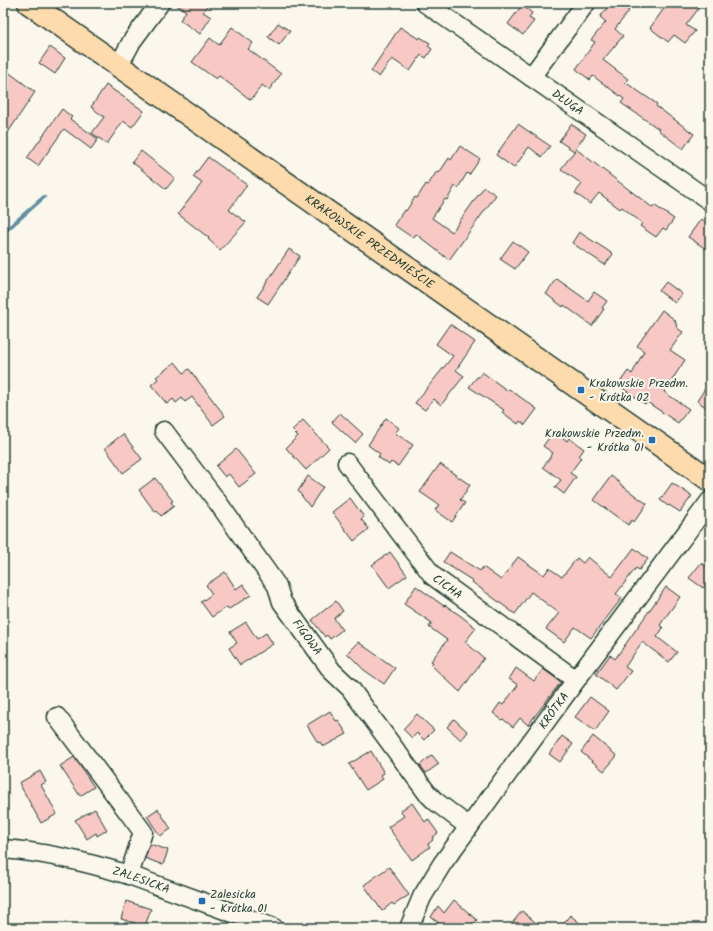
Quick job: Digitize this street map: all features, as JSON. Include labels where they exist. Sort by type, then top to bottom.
[{"type":"main road","name":"KRAKOWSKIE PRZEDMIEŚCIE","points":[[29,3],[710,480]]},
{"type":"street","points":[[118,65],[132,41],[160,3]]},
{"type":"street","points":[[531,77],[586,3]]},
{"type":"street","name":"DŁUGA","points":[[430,4],[531,77],[710,201]]},
{"type":"street","name":"FIGOWA","points":[[164,430],[277,586],[282,602],[332,671],[350,688],[427,793],[469,827]]},
{"type":"street","name":"CICHA","points":[[347,463],[433,576],[576,680]]},
{"type":"street","name":"KRÓTKA","points":[[409,928],[422,897],[442,864],[576,680],[710,501]]},
{"type":"street","points":[[57,717],[143,832],[129,875]]},
{"type":"street","name":"ZALESICKA","points":[[3,849],[26,851],[80,862],[129,875],[274,928]]},
{"type":"building","points":[[173,3],[209,3],[203,12],[211,17],[200,34],[180,20],[186,11]]},
{"type":"building","points":[[611,3],[618,3],[629,11],[615,29],[623,36],[603,60],[628,79],[625,82],[657,104],[656,106],[694,134],[683,149],[658,130],[659,129],[621,103],[624,99],[593,76],[590,80],[576,69],[595,42],[591,40],[606,22],[600,17]]},
{"type":"building","points":[[668,3],[693,3],[699,8],[686,25],[695,31],[685,43],[674,35],[668,42],[650,28]]},
{"type":"building","points":[[522,5],[532,13],[529,18],[534,21],[523,35],[508,24]]},
{"type":"building","points":[[278,23],[290,31],[279,45],[268,37]]},
{"type":"building","points":[[232,27],[253,43],[248,49],[281,74],[269,90],[262,85],[251,100],[219,76],[216,79],[192,62],[210,38],[219,45]]},
{"type":"building","points":[[400,27],[419,39],[420,37],[430,43],[428,46],[432,49],[426,58],[421,55],[410,71],[392,59],[379,77],[371,71]]},
{"type":"building","points":[[50,47],[65,58],[55,74],[39,63]]},
{"type":"building","points":[[3,68],[35,92],[3,140]]},
{"type":"building","points":[[106,85],[144,111],[132,127],[123,121],[107,144],[92,133],[104,117],[91,107]]},
{"type":"building","points":[[62,109],[72,117],[70,119],[98,139],[91,149],[64,129],[38,166],[27,158]]},
{"type":"building","points":[[518,124],[550,146],[542,157],[529,147],[514,168],[496,155]]},
{"type":"building","points":[[571,124],[586,134],[574,151],[559,141]]},
{"type":"building","points":[[460,146],[480,159],[469,175],[467,173],[458,188],[455,186],[447,200],[445,199],[432,218],[452,232],[484,187],[496,195],[449,260],[416,234],[413,238],[394,225],[415,197],[417,198],[426,184],[428,185],[437,171],[439,173],[449,158],[451,160]]},
{"type":"building","points":[[576,149],[653,208],[654,205],[674,219],[666,230],[663,228],[656,237],[640,226],[642,223],[622,207],[620,209],[599,193],[590,204],[575,193],[582,184],[561,169]]},
{"type":"building","points":[[141,151],[175,178],[166,189],[132,162]]},
{"type":"building","points":[[208,157],[247,185],[229,210],[246,222],[220,250],[208,239],[209,238],[178,214],[202,183],[193,177]]},
{"type":"building","points":[[701,219],[710,225],[710,243],[706,249],[688,237]]},
{"type":"building","points":[[579,232],[613,254],[605,265],[572,243]]},
{"type":"building","points":[[513,241],[528,252],[515,269],[500,259]]},
{"type":"building","points":[[289,249],[300,256],[268,304],[257,297]]},
{"type":"building","points":[[557,279],[588,301],[594,292],[607,301],[602,308],[604,309],[592,326],[564,305],[563,307],[546,294]]},
{"type":"building","points":[[666,282],[682,294],[675,303],[659,291]]},
{"type":"building","points":[[662,310],[675,320],[677,328],[683,332],[670,350],[685,360],[664,392],[689,409],[678,423],[647,402],[645,404],[618,385],[628,371],[632,374],[644,351],[637,346]]},
{"type":"building","points":[[450,324],[475,342],[456,370],[464,376],[441,405],[434,399],[425,410],[415,403],[453,356],[436,344]]},
{"type":"building","points":[[175,362],[184,373],[189,369],[225,416],[213,425],[192,397],[185,402],[182,398],[176,403],[173,399],[167,404],[151,385],[158,379],[156,377]]},
{"type":"building","points":[[482,372],[508,391],[509,389],[537,409],[525,425],[520,421],[518,424],[502,412],[504,410],[469,387]]},
{"type":"building","points":[[710,381],[710,410],[697,401]]},
{"type":"building","points":[[340,413],[363,434],[355,443],[332,422]]},
{"type":"building","points":[[386,418],[399,428],[395,433],[413,445],[398,466],[391,462],[389,465],[378,457],[380,454],[368,445]]},
{"type":"building","points":[[303,420],[329,448],[306,470],[286,448],[298,436],[292,430]]},
{"type":"building","points":[[554,431],[567,441],[569,438],[584,449],[579,456],[581,458],[570,473],[576,477],[564,494],[555,487],[561,480],[543,467],[553,453],[543,446]]},
{"type":"building","points":[[123,434],[142,459],[123,473],[105,448]]},
{"type":"building","points":[[236,449],[256,474],[239,487],[229,474],[225,477],[216,466]]},
{"type":"building","points":[[440,464],[470,485],[460,500],[465,503],[452,522],[435,510],[439,505],[420,492]]},
{"type":"building","points":[[308,476],[323,487],[310,507],[298,491]]},
{"type":"building","points":[[611,476],[647,504],[634,522],[632,520],[628,525],[594,500]]},
{"type":"building","points":[[155,478],[173,501],[171,502],[174,506],[161,516],[157,511],[155,512],[139,490]]},
{"type":"building","points":[[672,483],[692,496],[680,512],[660,500]]},
{"type":"building","points":[[350,498],[364,517],[361,519],[369,529],[354,541],[332,512]]},
{"type":"building","points":[[634,548],[648,559],[639,570],[636,568],[616,594],[622,598],[591,638],[575,627],[564,642],[546,629],[559,613],[531,592],[515,614],[472,582],[473,581],[443,562],[450,552],[480,571],[483,567],[501,580],[518,557],[544,575],[549,568],[562,577],[577,558],[583,563],[588,557],[612,577]]},
{"type":"building","points":[[390,552],[407,575],[389,588],[372,565]]},
{"type":"building","points":[[701,563],[710,569],[710,579],[703,588],[689,578]]},
{"type":"building","points":[[225,572],[236,589],[243,584],[251,595],[229,609],[227,607],[212,617],[201,602],[212,594],[206,585]]},
{"type":"building","points":[[416,586],[461,616],[476,628],[465,642],[484,658],[460,692],[431,665],[433,662],[431,661],[447,640],[429,627],[432,623],[404,604]]},
{"type":"building","points":[[666,587],[680,597],[660,625],[663,628],[657,637],[677,652],[669,662],[642,642],[625,667],[631,671],[616,690],[596,674],[610,655],[615,659]]},
{"type":"building","points":[[336,601],[343,611],[334,618],[342,630],[330,639],[327,635],[325,637],[312,620]]},
{"type":"building","points":[[246,622],[257,639],[266,633],[273,644],[240,665],[229,648],[237,643],[230,632]]},
{"type":"building","points":[[358,642],[395,668],[384,684],[364,670],[347,653]]},
{"type":"building","points":[[516,668],[534,681],[543,669],[561,682],[528,725],[520,718],[513,727],[493,713],[500,703],[503,705],[518,685],[509,679]]},
{"type":"building","points":[[590,697],[609,711],[595,731],[575,717]]},
{"type":"building","points":[[330,711],[347,734],[323,747],[320,742],[318,743],[307,725]]},
{"type":"building","points":[[417,714],[434,730],[424,740],[417,733],[412,738],[403,729]]},
{"type":"building","points":[[454,719],[468,732],[461,740],[447,727]]},
{"type":"building","points":[[562,736],[573,744],[560,762],[549,754]]},
{"type":"building","points":[[593,736],[617,756],[604,771],[581,752]]},
{"type":"building","points":[[371,751],[384,773],[381,775],[383,779],[366,790],[349,764]]},
{"type":"building","points":[[432,755],[439,764],[426,773],[420,765]]},
{"type":"building","points":[[74,757],[94,787],[80,796],[60,766]]},
{"type":"building","points":[[40,771],[46,782],[41,785],[57,814],[41,823],[19,783]]},
{"type":"building","points":[[412,803],[425,822],[428,819],[438,833],[428,844],[430,847],[412,860],[388,827],[404,816],[400,811]]},
{"type":"building","points":[[95,809],[107,830],[97,836],[96,833],[87,839],[75,820]]},
{"type":"building","points":[[158,809],[171,829],[160,836],[147,816]]},
{"type":"building","points":[[150,844],[168,850],[163,865],[145,858]]},
{"type":"building","points":[[389,867],[409,895],[394,905],[392,903],[382,911],[364,885]]},
{"type":"building","points":[[454,900],[477,920],[470,928],[445,928],[431,917],[438,906],[444,913]]},
{"type":"building","points":[[126,901],[151,909],[145,926],[121,919]]},
{"type":"building","points":[[522,911],[542,928],[508,928]]},
{"type":"building","points":[[570,915],[586,928],[560,928]]},
{"type":"waterway","points":[[3,233],[44,197]]},
{"type":"place","name":"Krakowskie Przedm. - Krótka 02","points":[[581,390]]},
{"type":"place","name":"Krakowskie Przedm. - Krótka 01","points":[[652,440]]},
{"type":"place","name":"Zalesicka - Krótka 01","points":[[202,901]]}]
